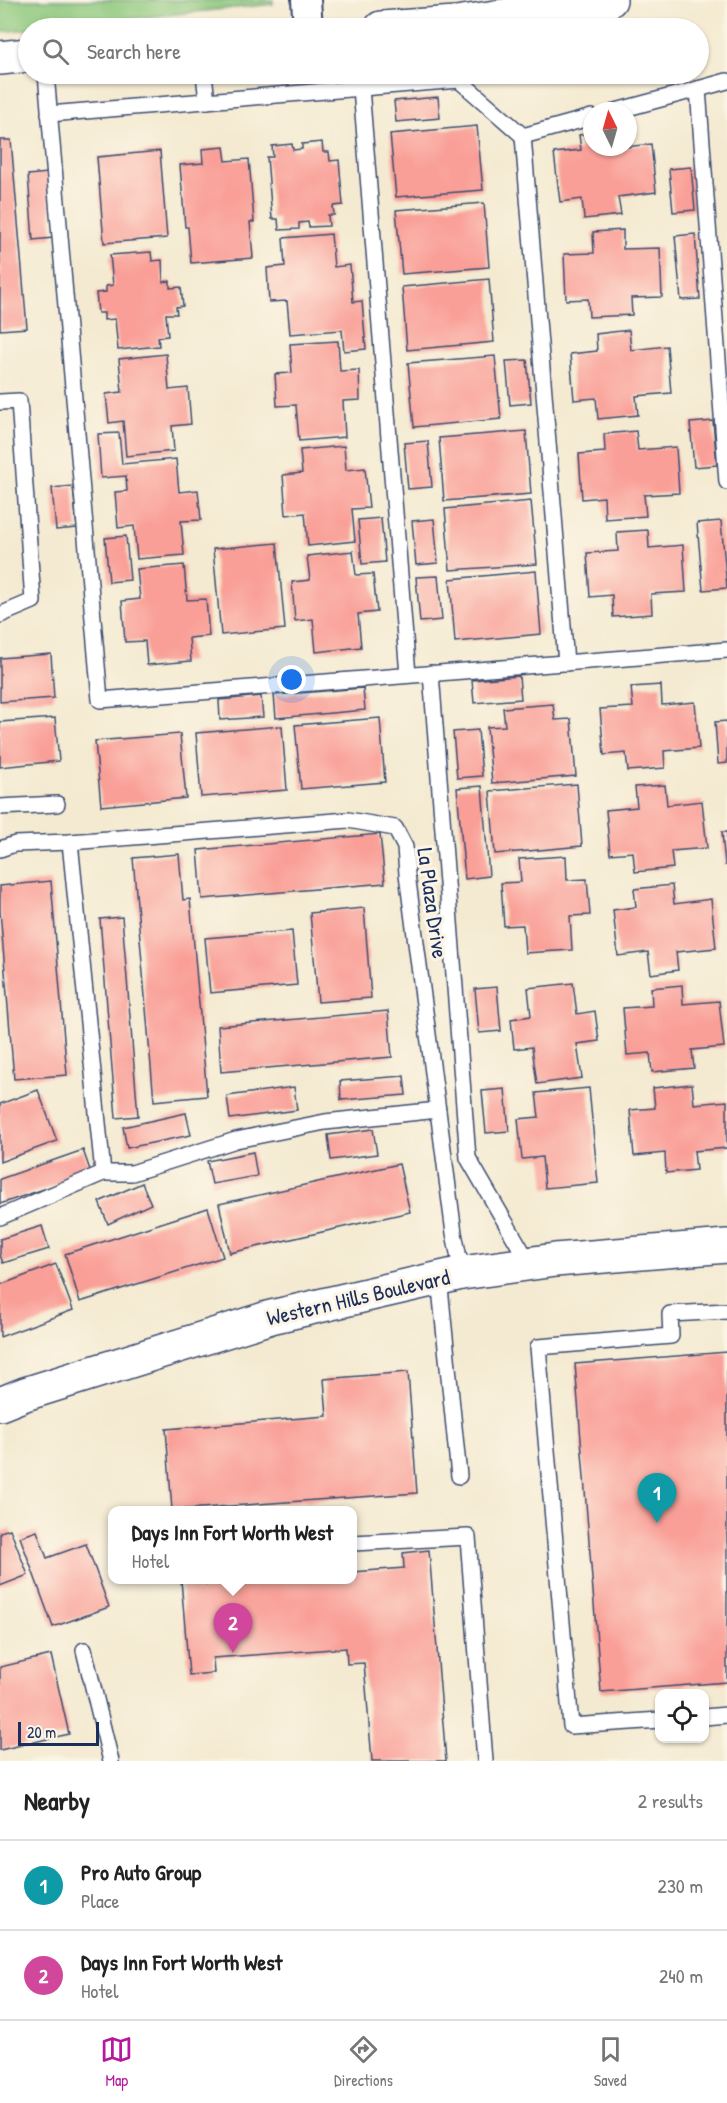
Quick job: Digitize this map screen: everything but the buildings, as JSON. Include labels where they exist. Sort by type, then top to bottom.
[{"type":"street","points":[[306,0],[307,18]]},
{"type":"street","points":[[503,18],[610,0]]},
{"type":"street","points":[[0,58],[18,56]]},
{"type":"street","name":"Western Hills Boulevard","points":[[0,1404],[25,1394],[271,1317],[450,1276],[529,1263],[727,1246]]},
{"type":"lane","points":[[637,105],[727,81]]},
{"type":"lane","points":[[47,84],[100,700],[727,650]]},
{"type":"lane","points":[[205,84],[207,101]]},
{"type":"lane","points":[[49,114],[290,95],[396,84]]},
{"type":"lane","points":[[466,84],[523,136],[566,663]]},
{"type":"lane","points":[[361,88],[408,675]]},
{"type":"lane","points":[[698,89],[727,482]]},
{"type":"lane","points":[[523,136],[583,119]]},
{"type":"lane","points":[[0,402],[19,401],[33,601],[0,615]]},
{"type":"lane","points":[[431,673],[468,1158],[529,1263]]},
{"type":"lane","points":[[0,807],[57,804]]},
{"type":"lane","name":"La Plaza Drive","points":[[0,849],[15,844],[70,842],[348,820],[395,828],[405,847],[454,1233],[450,1276],[459,1476]]},
{"type":"lane","points":[[70,842],[103,1173]]},
{"type":"lane","points":[[0,1217],[103,1173],[132,1173],[236,1140],[325,1122],[438,1110]]},
{"type":"lane","points":[[655,1720],[571,1726],[538,1347],[671,1336],[670,1314],[727,1311]]},
{"type":"lane","points":[[357,1543],[468,1537],[485,1761]]},
{"type":"lane","points":[[84,1650],[111,1761]]},
{"type":"lane","points":[[709,1717],[727,1715]]},
{"type":"green space","points":[[0,0],[273,0],[273,4],[136,18],[18,18],[18,30],[0,32]]},
{"type":"place","name":"Pro Auto Group","points":[[657,1523]]},
{"type":"place","name":"Days Inn Fort Worth West","points":[[233,1653]]}]
